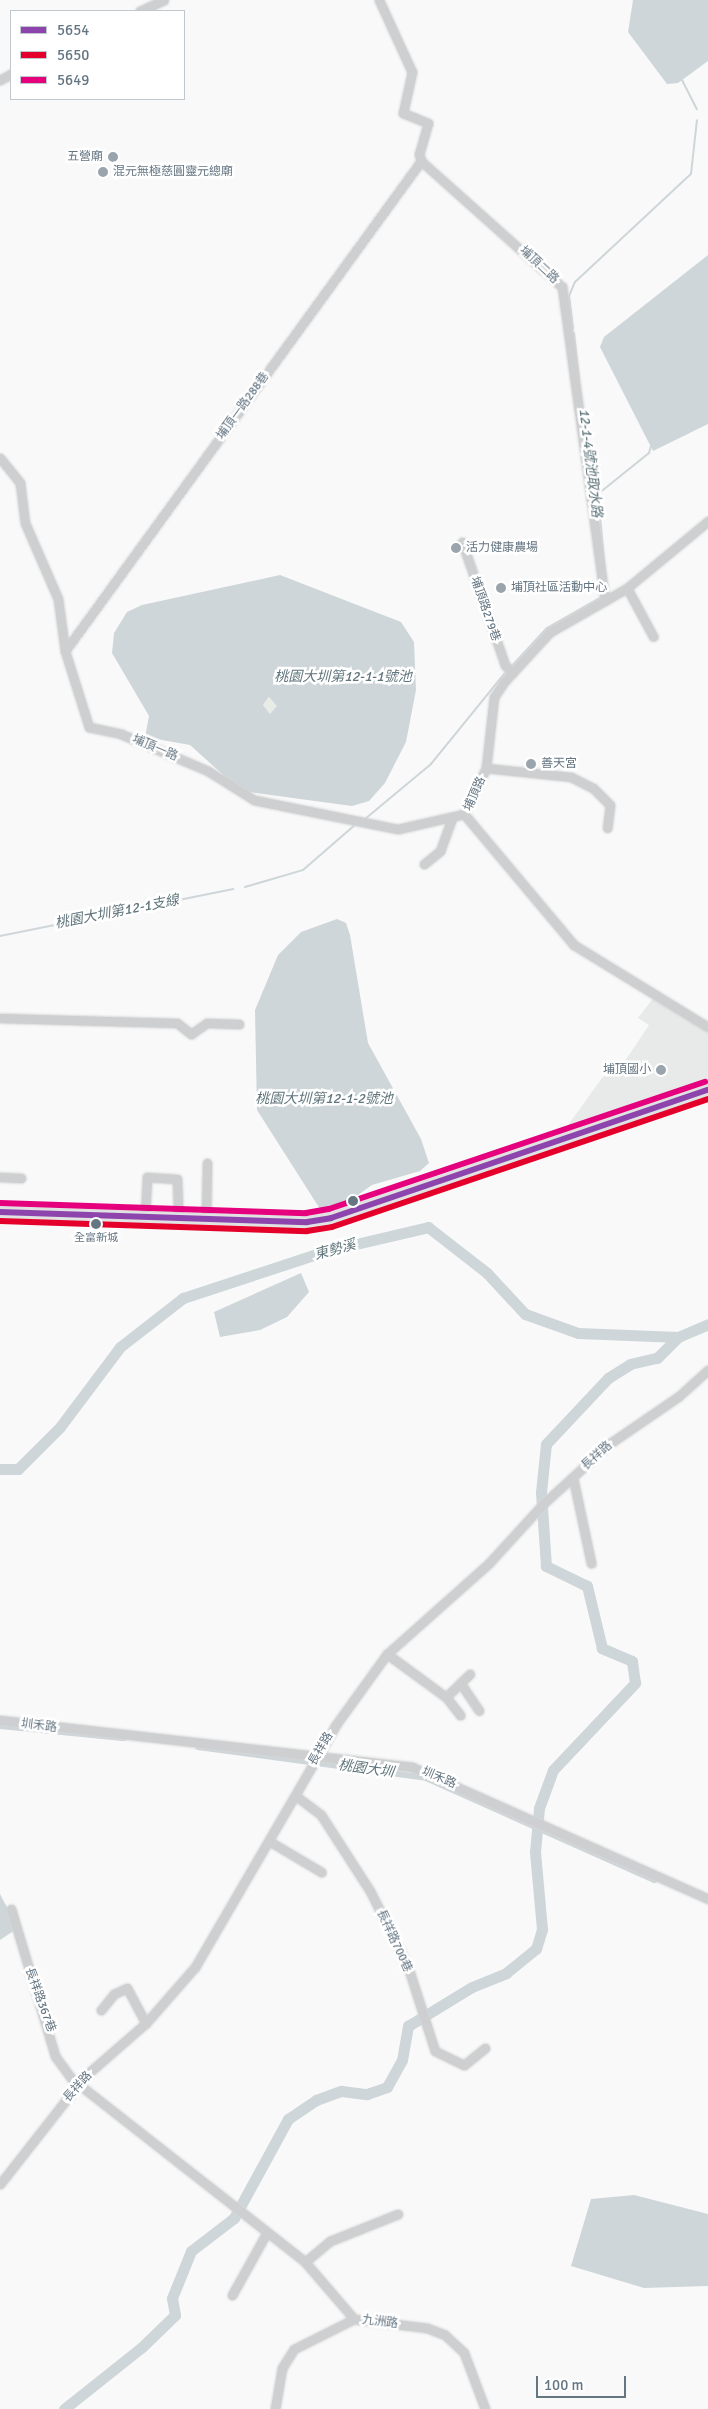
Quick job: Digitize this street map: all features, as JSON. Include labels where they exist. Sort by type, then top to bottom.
[{"type":"main road","points":[[0,1212],[178,1216],[307,1222],[339,1217],[708,1090]]},
{"type":"street","points":[[142,10],[164,0]]},
{"type":"street","points":[[379,0],[412,72],[403,113],[428,123],[419,154],[421,161]]},
{"type":"street","name":"埔頂二路","points":[[421,161],[562,287],[605,600]]},
{"type":"street","name":"埔頂一路288巷","points":[[65,651],[421,161]]},
{"type":"street","name":"埔頂一路","points":[[0,458],[20,483],[26,523],[58,599],[65,651],[89,727],[121,734],[208,771],[254,800],[398,828],[464,814]]},
{"type":"street","name":"埔頂路","points":[[708,521],[627,588],[550,632],[512,673],[494,697],[486,768],[464,814],[574,945],[708,1027]]},
{"type":"street","name":"埔頂路279巷","points":[[462,542],[505,665],[512,673]]},
{"type":"street","points":[[627,588],[653,636]]},
{"type":"street","points":[[486,768],[571,777],[593,788],[610,805],[607,828]]},
{"type":"street","points":[[424,864],[440,851],[452,818]]},
{"type":"street","points":[[0,1018],[177,1023],[191,1034],[206,1023],[239,1024]]},
{"type":"street","points":[[206,1217],[207,1163]]},
{"type":"street","points":[[0,1177],[21,1178]]},
{"type":"street","points":[[145,1216],[147,1177],[177,1179],[178,1216]]},
{"type":"street","name":"長祥路","points":[[0,2184],[78,2085],[146,2023],[195,1967],[296,1796],[316,1758],[387,1654],[489,1563],[546,1501],[609,1444],[679,1396],[708,1370]]},
{"type":"street","points":[[572,1478],[591,1563]]},
{"type":"street","points":[[387,1654],[446,1697],[460,1715]]},
{"type":"street","points":[[446,1697],[470,1674]]},
{"type":"street","points":[[460,1684],[479,1711]]},
{"type":"street","name":"圳禾路","points":[[0,1720],[316,1758],[412,1767],[708,1898]]},
{"type":"street","name":"長祥路700巷","points":[[296,1796],[321,1816],[370,1891],[408,1967],[436,2051],[446,2060],[464,2065],[484,2048]]},
{"type":"street","points":[[269,1841],[321,1872]]},
{"type":"street","name":"長祥路367巷","points":[[11,1908],[55,2056],[78,2085]]},
{"type":"street","points":[[101,2010],[114,1994],[127,1988],[146,2023]]},
{"type":"street","name":"九洲路","points":[[78,2085],[240,2208],[305,2262],[354,2319],[427,2328],[445,2336],[464,2353],[485,2409]]},
{"type":"street","points":[[305,2262],[330,2241],[398,2214]]},
{"type":"street","points":[[232,2295],[267,2232]]},
{"type":"street","points":[[275,2409],[280,2374],[291,2353],[354,2319]]},
{"type":"shaded area","points":[[270,697],[277,705],[277,712],[270,714],[263,705]]},
{"type":"shaded area","name":"埔頂國小","points":[[654,997],[708,1033],[708,1083],[563,1132],[602,1078],[625,1061],[649,1025],[638,1018]]},
{"type":"water","points":[[633,0],[708,0],[708,61],[678,83],[667,84],[628,32]]},
{"type":"water","points":[[708,255],[708,424],[653,451],[600,347],[604,337]]},
{"type":"water","name":"桃園大圳第12-1-1號池","points":[[280,575],[401,622],[414,642],[416,690],[406,742],[385,783],[369,801],[352,806],[241,791],[190,745],[145,737],[149,716],[112,653],[114,633],[127,612],[142,605]],"holes":[[[269,697],[277,706],[270,714],[263,705]]]},
{"type":"water","name":"桃園大圳第12-1-2號池","points":[[337,919],[346,923],[350,935],[368,1043],[421,1139],[429,1163],[420,1171],[372,1185],[345,1204],[320,1209],[257,1110],[255,1010],[278,955],[301,932]]},
{"type":"water","points":[[301,1273],[309,1292],[287,1317],[260,1330],[220,1337],[214,1312]]},
{"type":"water","points":[[0,1894],[18,1928],[0,1940]]},
{"type":"water","points":[[634,2195],[708,2214],[708,2286],[644,2288],[571,2266],[591,2199]]},
{"type":"waterway","name":"12-1-4號池取水路","points":[[681,78],[697,109]]},
{"type":"waterway","name":"12-1-4號池取水路","points":[[573,328],[569,296],[575,282],[691,174],[697,120]]},
{"type":"waterway","name":"12-1-4號池取水路","points":[[574,333],[579,378]]},
{"type":"waterway","name":"12-1-4號池取水路","points":[[607,593],[598,494],[649,453],[651,446]]},
{"type":"waterway","name":"桃園大圳第12-1支線","points":[[511,667],[547,628],[600,598]]},
{"type":"waterway","name":"桃園大圳第12-1支線","points":[[365,819],[431,764],[505,673]]},
{"type":"waterway","name":"桃園大圳第12-1支線","points":[[245,887],[303,870],[355,825]]},
{"type":"waterway","name":"桃園大圳第12-1支線","points":[[0,936],[233,889]]},
{"type":"waterway","name":"東勢溪","points":[[0,1469],[18,1469],[60,1427],[120,1347],[183,1298],[326,1251],[428,1227],[487,1273],[525,1314],[578,1333],[678,1337],[708,1324]]},
{"type":"waterway","points":[[64,2409],[142,2347],[175,2315],[172,2298],[191,2251],[234,2218],[288,2119],[316,2100],[341,2091],[367,2094],[387,2087],[402,2060],[408,2026],[472,1987],[506,1973],[536,1949],[542,1929],[535,1852],[539,1808],[553,1770],[635,1683],[632,1661],[602,1648],[587,1586],[546,1566],[541,1492],[546,1444],[608,1378],[630,1364],[657,1358],[678,1337]]},
{"type":"waterway","name":"桃園大圳","points":[[0,1726],[123,1738]]},
{"type":"waterway","name":"桃園大圳","points":[[198,1747],[426,1778],[654,1880]]},
{"type":"transit line","name":"5649","points":[[0,1203],[306,1213],[329,1209],[705,1082]]},
{"type":"transit line","name":"5654","points":[[0,1212],[307,1222],[331,1218],[708,1090]]},
{"type":"transit line","name":"5650","points":[[0,1221],[307,1231],[332,1227],[708,1099]]},
{"type":"place","name":"五營廟","points":[[113,157]]},
{"type":"place","name":"混元無極慈圓靈元總廟","points":[[103,172]]},
{"type":"place","name":"活力健康農場","points":[[456,548]]},
{"type":"place","name":"埔頂社區活動中心","points":[[501,588]]},
{"type":"place","name":"善天宮","points":[[531,764]]},
{"type":"place","name":"埔頂國小","points":[[661,1070]]},
{"type":"place","name":"全富新城","points":[[96,1224]]}]
